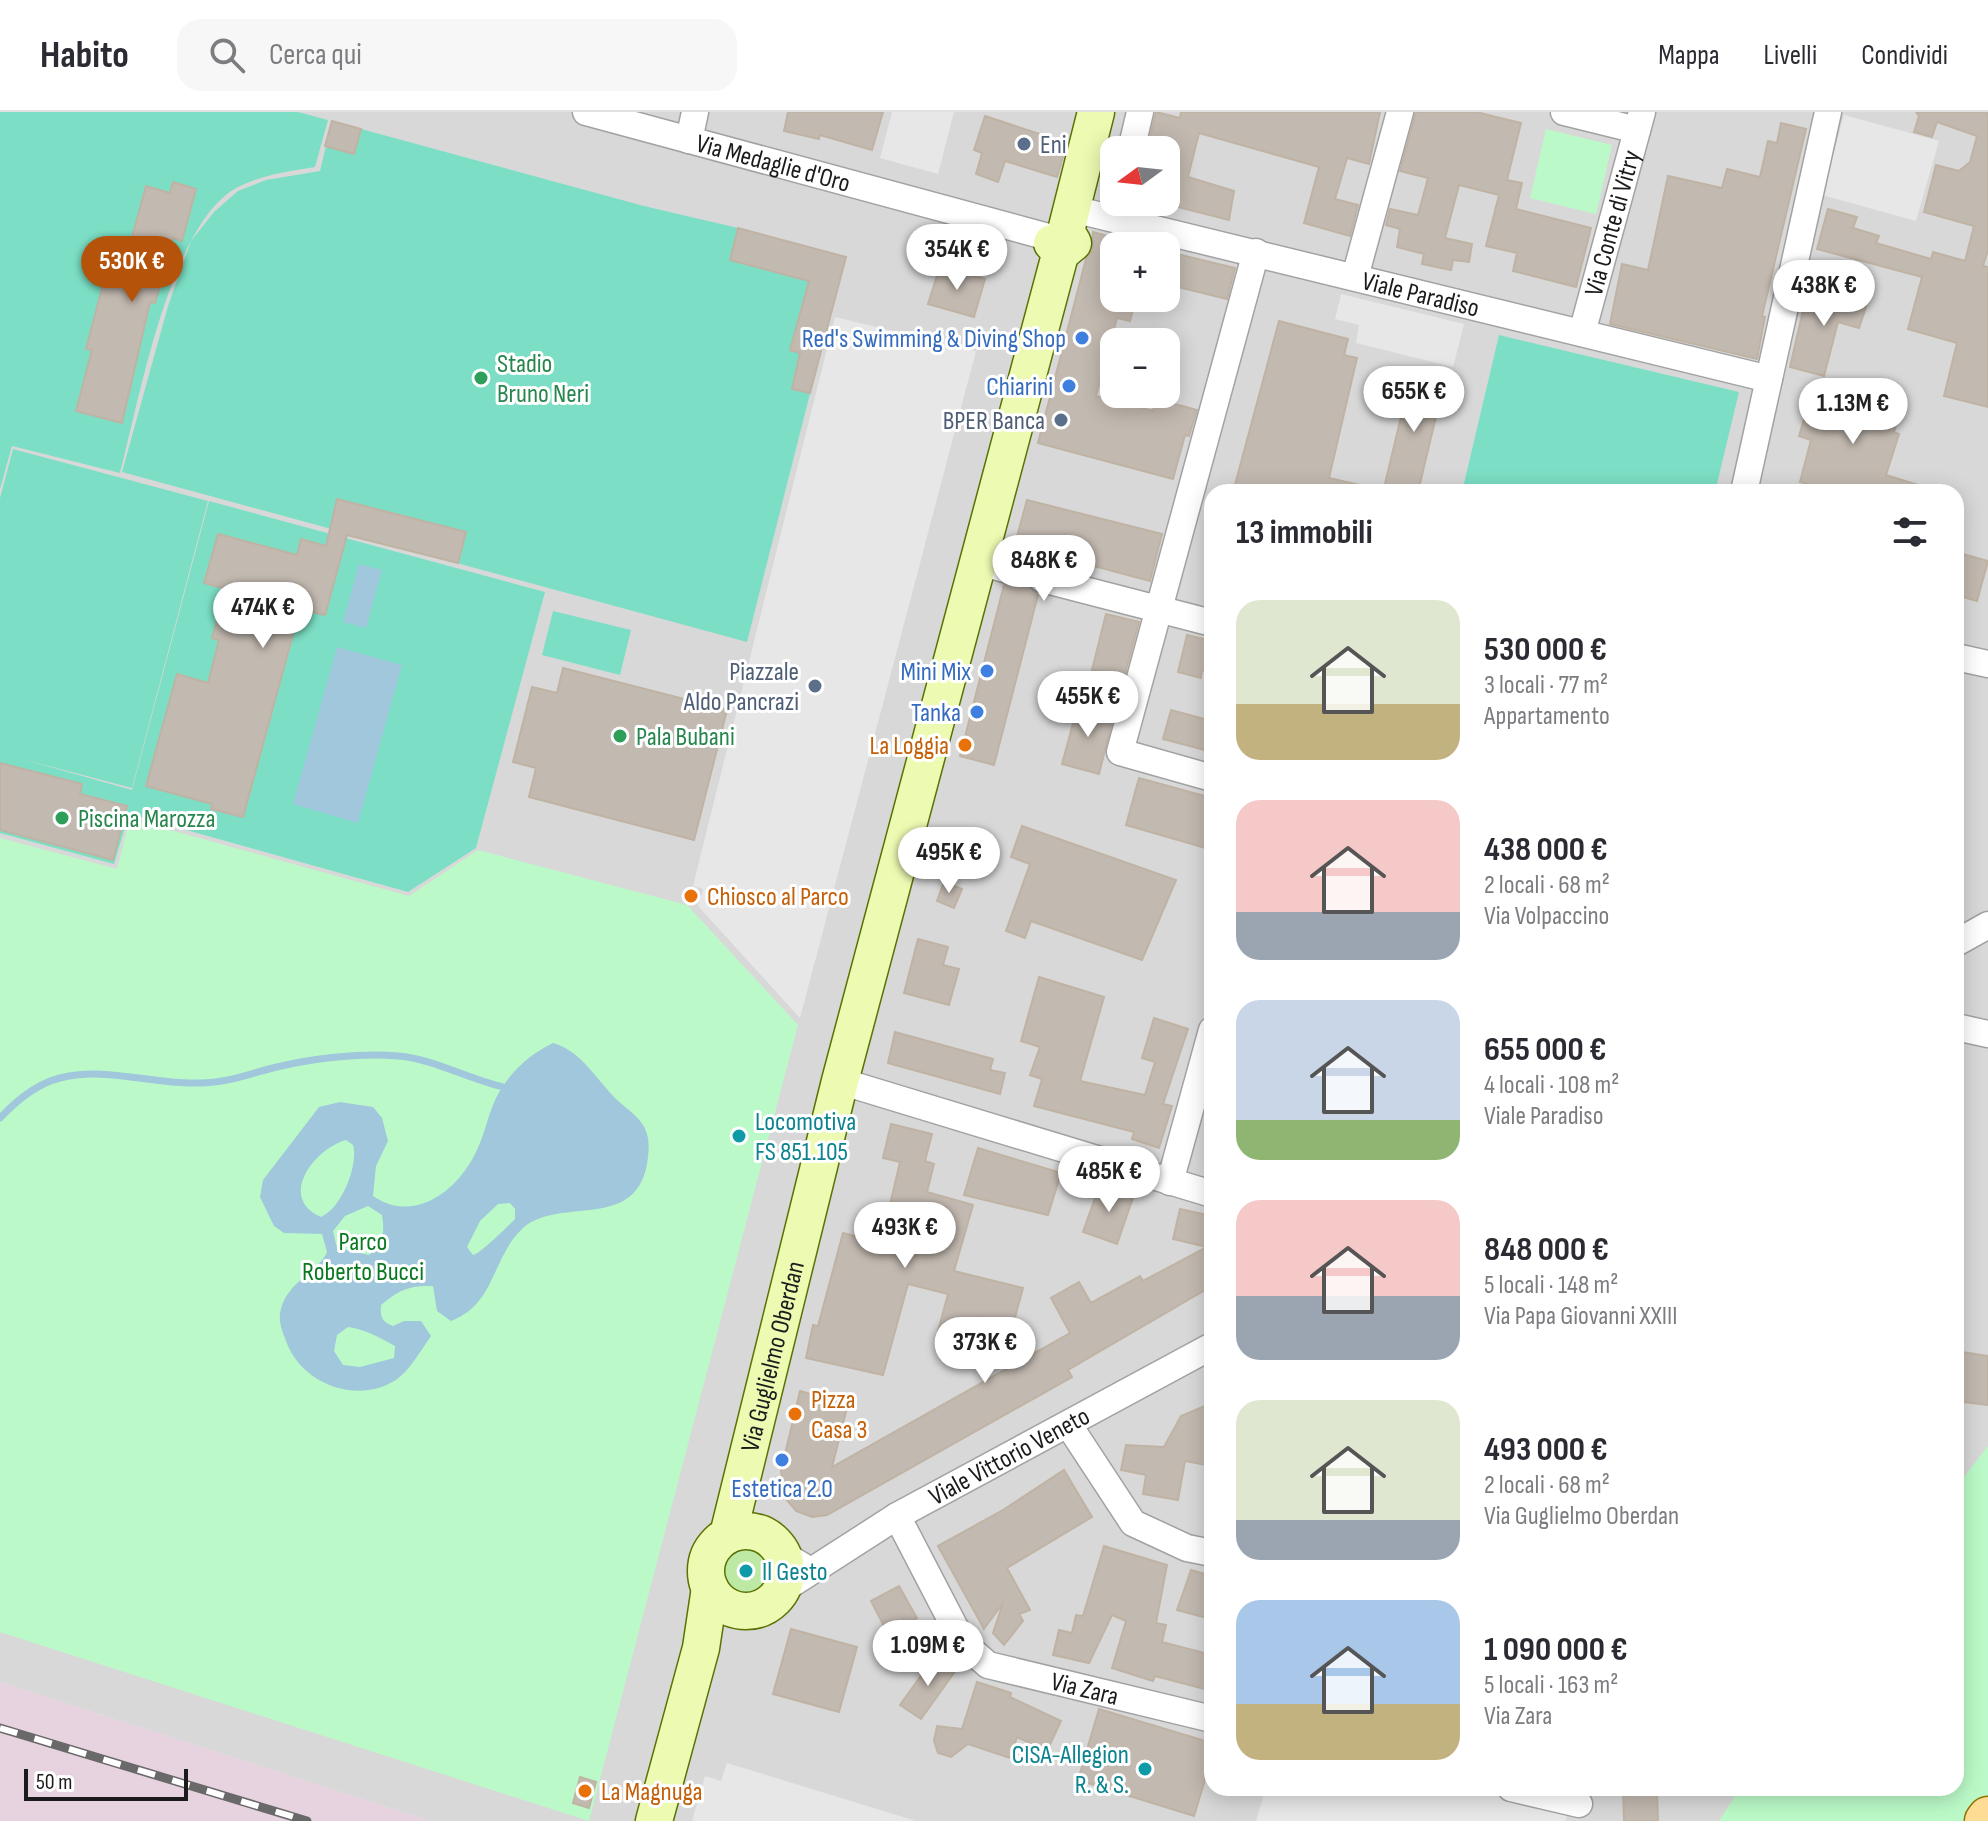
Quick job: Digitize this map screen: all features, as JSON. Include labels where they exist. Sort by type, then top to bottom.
[{"type":"main road","name":"Via Guglielmo Oberdan","points":[[654,1821],[701,1648],[720,1598],[707,1564],[711,1552],[740,1533],[738,1488],[840,1081],[994,566],[1063,232],[1096,112]]},
{"type":"main road","points":[[720,1598],[754,1611],[765,1607],[791,1572],[764,1536],[740,1533]]},
{"type":"street","name":"Via Medaglie d'Oro","points":[[586,112],[1063,232]]},
{"type":"street","points":[[689,140],[695,112]]},
{"type":"street","points":[[1134,136],[1140,112]]},
{"type":"street","points":[[1355,277],[1400,112]]},
{"type":"street","points":[[1564,112],[1639,121]]},
{"type":"street","points":[[1746,484],[1828,112]]},
{"type":"street","name":"Via Conte di Vitry","points":[[1582,333],[1639,121]]},
{"type":"street","name":"Viale Paradiso","points":[[1063,232],[1102,216]]},
{"type":"street","name":"Viale Paradiso","points":[[1136,216],[1256,252],[1769,379]]},
{"type":"street","points":[[1204,776],[1120,752],[1256,252]]},
{"type":"street","points":[[1042,579],[1204,621]]},
{"type":"street","points":[[1964,659],[1988,664]]},
{"type":"street","points":[[1964,938],[1988,925]]},
{"type":"street","points":[[1964,1029],[1988,1034]]},
{"type":"street","points":[[1170,1182],[1204,1059]]},
{"type":"street","points":[[840,1081],[1204,1192]]},
{"type":"street","name":"Viale Vittorio Veneto","points":[[791,1572],[1204,1350]]},
{"type":"street","points":[[1068,1424],[1133,1523],[1187,1548],[1204,1551]]},
{"type":"street","name":"Via Zara","points":[[897,1516],[963,1643],[988,1665],[1204,1717]]},
{"type":"street","points":[[1546,1796],[1580,1804]]},
{"type":"shaded area","points":[[0,112],[1988,112],[1988,1821],[430,1821],[0,1682]]},
{"type":"shaded area","points":[[892,112],[954,112],[938,174],[880,158]]},
{"type":"shaded area","points":[[1844,115],[1939,141],[1916,221],[1822,195]]},
{"type":"shaded area","points":[[1341,294],[1464,324],[1453,367],[1356,343],[1359,325],[1335,319]]},
{"type":"shaded area","name":"Piazzale Aldo Pancrazi","points":[[835,317],[976,351],[800,1018],[698,906],[703,889],[693,886]]},
{"type":"shaded area","points":[[0,1682],[430,1821],[0,1821]]},
{"type":"shaded area","points":[[727,1763],[916,1821],[692,1821],[705,1776],[721,1781]]},
{"type":"shaded area","points":[[1264,1796],[1500,1796],[1567,1812],[1566,1821],[1256,1821]]},
{"type":"green space","points":[[0,112],[298,112],[328,120],[315,167],[266,176],[238,187],[214,206],[194,236],[161,316],[120,473],[12,446],[0,489]]},
{"type":"green space","name":"Stadio Bruno Neri","points":[[332,121],[644,206],[738,228],[730,260],[814,282],[806,291],[791,350],[819,358],[747,642],[122,472],[168,306],[191,241],[214,212],[238,191],[266,180],[320,171]]},
{"type":"green space","points":[[1546,129],[1612,145],[1596,214],[1530,198]]},
{"type":"green space","points":[[1499,335],[1739,392],[1717,484],[1464,484]]},
{"type":"green space","points":[[13,449],[208,501],[132,788],[22,759],[132,790],[209,501],[545,592],[476,848],[408,892],[129,814],[114,864],[0,833],[0,498]]},
{"type":"green space","points":[[553,611],[631,630],[620,675],[542,655]]},
{"type":"green space","name":"Parco Roberto Bucci","points":[[130,819],[409,896],[478,850],[687,905],[798,1025],[589,1821],[0,1632],[0,838],[117,869]]},
{"type":"green space","points":[[1988,1446],[1988,1796],[1967,1821],[1719,1821],[1735,1796],[1964,1796],[1964,1477]]},
{"type":"green space","points":[[746,1550],[761,1556],[767,1571],[761,1586],[746,1592],[731,1586],[725,1571],[731,1556]]},
{"type":"water","points":[[359,564],[382,570],[366,628],[343,622]]},
{"type":"water","points":[[337,647],[402,665],[358,823],[293,804]]},
{"type":"water","points":[[553,1043],[574,1054],[641,1122],[649,1148],[642,1181],[630,1196],[615,1205],[557,1214],[523,1228],[505,1253],[477,1304],[451,1321],[437,1311],[433,1286],[405,1290],[381,1305],[381,1316],[386,1323],[393,1326],[404,1321],[421,1321],[431,1336],[411,1365],[396,1380],[363,1391],[346,1390],[315,1377],[292,1354],[280,1314],[294,1286],[316,1267],[327,1252],[322,1234],[284,1233],[274,1226],[260,1197],[263,1180],[319,1107],[340,1102],[373,1107],[382,1118],[388,1141],[376,1166],[373,1196],[388,1204],[402,1206],[431,1200],[466,1170],[496,1098],[520,1066]],"holes":[[[346,1140],[353,1145],[353,1164],[341,1196],[321,1217],[308,1209],[301,1187],[312,1163],[334,1145]],[[510,1203],[515,1209],[515,1219],[473,1255],[467,1247],[480,1221],[498,1204]],[[368,1206],[382,1215],[382,1237],[369,1255],[337,1248],[333,1231],[345,1216]],[[348,1327],[366,1332],[395,1346],[394,1358],[360,1367],[343,1365],[334,1351],[337,1335]]]},
{"type":"building","points":[[788,112],[883,112],[872,150],[820,135],[819,139],[784,131]]},
{"type":"building","points":[[1156,112],[1180,118],[1181,112],[1380,112],[1369,164],[1347,158],[1335,199],[1358,205],[1350,236],[1304,223],[1319,167],[1199,133],[1188,177],[1234,191],[1229,220],[1180,208],[1180,136],[1150,136]]},
{"type":"building","points":[[1416,112],[1476,112],[1521,123],[1507,180],[1522,183],[1516,209],[1591,228],[1576,287],[1513,271],[1517,253],[1486,246],[1499,195],[1459,185],[1445,238],[1472,244],[1469,262],[1453,260],[1451,270],[1422,264],[1424,254],[1397,247],[1400,229],[1386,225],[1390,209],[1418,215],[1428,178],[1400,171]]},
{"type":"building","points":[[1916,112],[1988,112],[1988,250],[1983,266],[1988,267],[1988,407],[1944,396],[1957,343],[1908,329],[1922,277],[1817,249],[1828,209],[1857,217],[1853,228],[1879,236],[1876,243],[1931,259],[1933,252],[1965,261],[1974,226],[1924,212],[1936,165],[1959,171],[1970,162],[1977,136],[1937,122],[1932,137],[1914,132],[1919,116]]},
{"type":"building","points":[[985,116],[1067,143],[1057,177],[1005,161],[998,182],[976,174],[982,153],[974,150]]},
{"type":"building","points":[[332,121],[361,129],[354,154],[325,146]]},
{"type":"building","points":[[1781,123],[1806,129],[1762,316],[1765,317],[1757,359],[1610,324],[1622,264],[1648,270],[1668,176],[1722,188],[1727,169],[1760,177],[1768,141],[1777,143]]},
{"type":"building","points":[[173,182],[196,189],[182,241],[173,238],[155,303],[150,302],[122,423],[76,411],[92,350],[86,349],[105,277],[128,284],[140,239],[132,237],[146,186],[170,193]]},
{"type":"building","points":[[738,228],[846,257],[810,393],[792,389],[800,353],[790,350],[809,281],[730,260]]},
{"type":"building","points":[[1093,232],[1100,234],[1100,312],[1132,312],[1130,321],[1117,318],[1114,328],[1100,328],[1100,381],[1096,396],[1100,397],[1100,408],[1153,411],[1154,408],[1180,408],[1180,405],[1197,410],[1189,436],[1185,435],[1173,479],[1038,443],[1086,259],[1092,251]]},
{"type":"building","points":[[1180,255],[1235,268],[1227,299],[1180,287]]},
{"type":"building","points":[[940,266],[985,279],[974,317],[928,304]]},
{"type":"building","points":[[1808,289],[1845,298],[1847,292],[1869,298],[1859,328],[1838,322],[1824,376],[1790,367]]},
{"type":"building","points":[[1279,321],[1348,339],[1344,355],[1357,358],[1329,478],[1356,484],[1235,484]]},
{"type":"building","points":[[1412,371],[1445,379],[1420,484],[1385,484]]},
{"type":"building","points":[[1830,386],[1901,407],[1894,432],[1899,434],[1886,475],[1915,484],[1800,482],[1811,440],[1799,436],[1804,419],[1818,423]]},
{"type":"building","points":[[337,499],[466,532],[458,563],[347,535],[325,615],[300,609],[243,817],[211,809],[212,804],[146,786],[177,674],[208,683],[219,640],[212,638],[226,589],[204,583],[218,534],[297,555],[301,539],[326,546]]},
{"type":"building","points":[[1027,500],[1162,534],[1150,581],[1049,554],[1046,564],[1030,568],[1027,584],[1038,595],[994,765],[960,756],[1004,585],[1019,582],[1024,573],[1020,559],[1012,555]]},
{"type":"building","points":[[1964,554],[1988,561],[1977,601],[1964,597]]},
{"type":"building","points":[[1106,614],[1139,622],[1124,677],[1092,670]]},
{"type":"building","points":[[1187,635],[1204,639],[1204,671],[1201,678],[1178,672]]},
{"type":"building","name":"Pala Bubani","points":[[563,668],[727,710],[694,840],[529,797],[536,768],[513,762],[532,687],[557,693]]},
{"type":"building","points":[[1078,705],[1114,714],[1099,774],[1062,764]]},
{"type":"building","points":[[1171,710],[1204,719],[1204,750],[1163,739]]},
{"type":"building","name":"Piscina Marozza","points":[[0,763],[82,784],[80,794],[127,806],[113,860],[0,830]]},
{"type":"building","points":[[1139,778],[1204,796],[1204,848],[1126,825]]},
{"type":"building","points":[[1022,826],[1176,880],[1142,960],[1031,921],[1025,938],[1006,931],[1030,864],[1011,857]]},
{"type":"building","points":[[944,882],[962,889],[954,908],[937,901]]},
{"type":"building","points":[[918,939],[948,947],[943,965],[959,969],[949,1005],[904,993]]},
{"type":"building","points":[[1039,977],[1104,997],[1080,1081],[1145,1095],[1155,1062],[1142,1058],[1154,1018],[1188,1029],[1163,1104],[1172,1106],[1159,1148],[1132,1139],[1134,1132],[1034,1106],[1042,1079],[1030,1075],[1040,1047],[1021,1041]]},
{"type":"building","points":[[895,1032],[993,1059],[990,1070],[1005,1073],[1000,1094],[888,1063]]},
{"type":"building","points":[[891,1124],[932,1134],[925,1161],[934,1164],[927,1192],[973,1205],[954,1271],[1023,1288],[1013,1325],[980,1317],[973,1344],[937,1335],[948,1294],[908,1284],[883,1375],[806,1358],[813,1325],[818,1326],[843,1233],[881,1243],[900,1162],[883,1158]]},
{"type":"building","points":[[978,1148],[1061,1173],[1048,1215],[964,1195]]},
{"type":"building","points":[[1100,1184],[1134,1195],[1117,1244],[1083,1232]]},
{"type":"building","points":[[1180,1209],[1204,1214],[1204,1246],[1173,1239]]},
{"type":"building","points":[[1204,1249],[1204,1291],[1068,1370],[1072,1377],[827,1515],[812,1517],[796,1511],[786,1499],[781,1471],[800,1391],[848,1404],[832,1467],[1070,1333],[1051,1298],[1079,1282],[1091,1303],[1140,1276],[1143,1281]]},
{"type":"building","points":[[1964,1352],[1988,1356],[1988,1405],[1964,1402]]},
{"type":"building","points":[[1204,1406],[1204,1465],[1185,1461],[1178,1500],[1143,1494],[1146,1475],[1121,1470],[1126,1445],[1164,1447],[1181,1416]]},
{"type":"building","points":[[1064,1470],[1092,1517],[1007,1568],[1030,1610],[1019,1614],[1023,1621],[1004,1645],[993,1633],[1003,1603],[984,1629],[938,1546],[1003,1510]]},
{"type":"building","points":[[1104,1546],[1167,1565],[1156,1623],[1166,1625],[1162,1642],[1204,1653],[1204,1689],[1155,1676],[1153,1681],[1112,1668],[1126,1621],[1112,1615],[1089,1663],[1053,1655],[1059,1630],[1072,1633],[1076,1615],[1083,1616]]},
{"type":"building","points":[[1191,1570],[1204,1574],[1204,1617],[1177,1610]]},
{"type":"building","points":[[899,1586],[917,1618],[888,1634],[871,1601]]},
{"type":"building","points":[[791,1629],[857,1647],[839,1712],[773,1694]]},
{"type":"building","points":[[935,1656],[956,1670],[921,1719],[900,1705]]},
{"type":"building","points":[[977,1682],[1011,1693],[1010,1697],[1061,1721],[1047,1751],[1017,1737],[1010,1758],[968,1744],[951,1757],[938,1753],[934,1741],[937,1726],[962,1729]]},
{"type":"building","name":"CISA-Allegion R. & S.","points":[[1099,1709],[1204,1741],[1204,1783],[1194,1816],[1078,1780]]},
{"type":"building","points":[[580,1777],[596,1782],[589,1808],[573,1803]]},
{"type":"building","points":[[1623,1796],[1657,1796],[1658,1821],[1624,1821]]},
{"type":"waterway","points":[[0,1118],[35,1089],[51,1081],[77,1075],[210,1083],[291,1064],[353,1056],[411,1058],[503,1087]]},
{"type":"railway","points":[[0,1728],[307,1821]]},
{"type":"place","name":"Eni","points":[[1024,144]]},
{"type":"place","name":"Red's Swimming & Diving Shop","points":[[1082,338]]},
{"type":"place","name":"Stadio Bruno Neri","points":[[481,378]]},
{"type":"place","name":"Chiarini","points":[[1069,386]]},
{"type":"place","name":"BPER Banca","points":[[1061,420]]},
{"type":"place","name":"Mini Mix","points":[[987,671]]},
{"type":"place","name":"Piazzale Aldo Pancrazi","points":[[815,686]]},
{"type":"place","name":"Tanka","points":[[977,712]]},
{"type":"place","name":"Pala Bubani","points":[[620,736]]},
{"type":"place","name":"La Loggia","points":[[965,745]]},
{"type":"place","name":"Piscina Marozza","points":[[62,818]]},
{"type":"place","name":"Chiosco al Parco","points":[[691,896]]},
{"type":"place","name":"Locomotiva FS 851.105","points":[[739,1136]]},
{"type":"place","name":"Pizza Casa 3","points":[[795,1414]]},
{"type":"place","name":"Estetica 2.0","points":[[782,1460]]},
{"type":"place","name":"Il Gesto","points":[[746,1571]]},
{"type":"place","name":"CISA-Allegion R. & S.","points":[[1145,1769]]},
{"type":"place","name":"La Magnuga","points":[[585,1791]]}]
